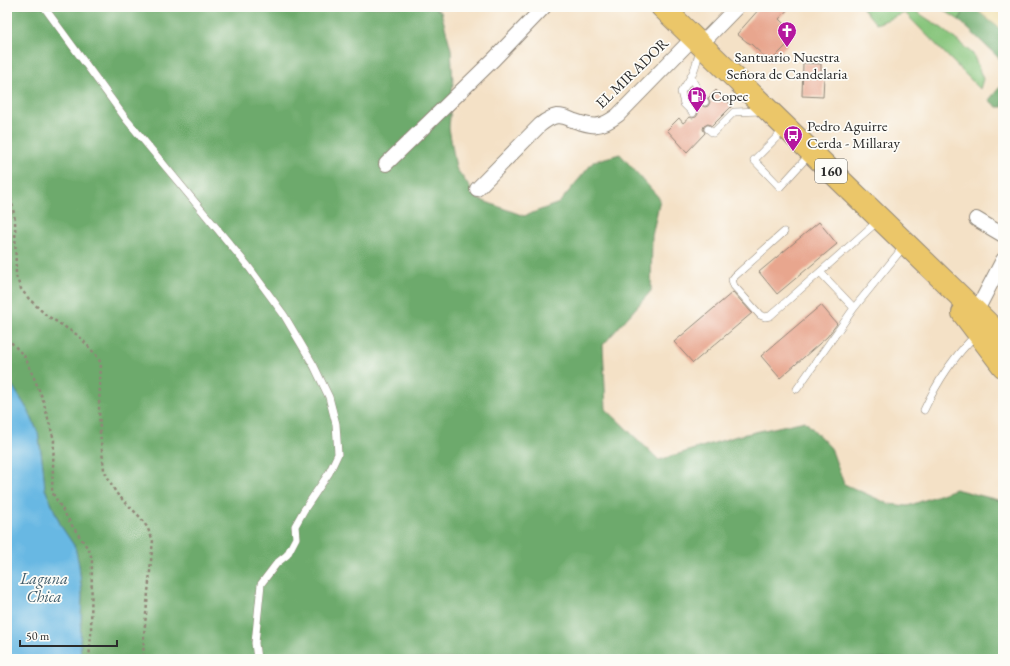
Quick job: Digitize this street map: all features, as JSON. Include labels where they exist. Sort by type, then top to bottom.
[{"type":"highway","name":"160","points":[[662,7],[1003,338]]},
{"type":"highway","points":[[931,268],[977,333],[1003,366]]},
{"type":"highway","points":[[976,312],[1003,349]]},
{"type":"street","points":[[386,164],[494,60],[544,7]]},
{"type":"street","name":"EL MIRADOR","points":[[477,189],[540,125],[549,119],[557,116],[565,117],[588,125],[596,126],[608,123],[697,40],[737,7]]},
{"type":"street","points":[[976,219],[1003,235]]},
{"type":"street","points":[[976,312],[1003,260]]},
{"type":"lane","points":[[44,7],[126,119],[248,266],[284,315],[314,366],[329,397],[336,424],[338,454],[329,473],[295,526],[296,538],[287,555],[276,563],[261,584],[255,643],[257,659]]},
{"type":"lane","points":[[693,113],[684,104],[682,92],[696,67],[697,40]]},
{"type":"lane","points":[[691,78],[705,102]]},
{"type":"lane","points":[[708,129],[713,133],[723,118],[734,112],[770,111]]},
{"type":"lane","points":[[787,128],[754,160],[780,187],[812,152]]},
{"type":"lane","points":[[784,232],[732,280],[734,286],[760,315],[765,317],[770,316],[880,218]]},
{"type":"lane","points":[[796,389],[854,308],[906,244]]},
{"type":"lane","points":[[820,272],[854,308]]},
{"type":"lane","points":[[924,410],[936,385],[948,366],[977,333]]},
{"type":"path","points":[[7,194],[11,198],[15,220],[16,276],[20,289],[46,315],[79,336],[101,363],[99,405],[104,470],[116,493],[140,517],[153,540],[143,659]]},
{"type":"path","points":[[7,338],[25,357],[44,405],[54,440],[52,492],[89,550],[92,559],[91,635],[89,659]]},
{"type":"green space","points":[[7,7],[433,7],[441,12],[451,49],[453,83],[449,128],[456,168],[478,199],[524,216],[559,203],[594,161],[620,154],[660,199],[652,236],[651,291],[603,345],[606,409],[659,460],[737,436],[805,421],[831,448],[844,484],[889,504],[908,506],[955,489],[1002,501],[1003,659],[81,659],[80,641],[82,595],[79,565],[75,547],[61,526],[45,489],[38,433],[29,412],[7,377]]},
{"type":"green space","points":[[862,7],[909,7],[943,29],[973,54],[983,79],[980,89],[905,13],[876,24]]},
{"type":"green space","points":[[939,7],[969,7],[965,10],[959,20]]},
{"type":"green space","points":[[969,7],[976,7],[1003,31],[1003,62],[959,20],[965,10]]},
{"type":"green space","points":[[1003,86],[1003,107],[997,107],[989,100],[999,88]]},
{"type":"sand","points":[[976,7],[1003,7],[1003,31],[978,11]]},
{"type":"water","name":"Laguna Chica","points":[[7,377],[29,412],[38,433],[45,489],[61,526],[75,547],[79,565],[82,595],[80,641],[81,659],[7,659]]},
{"type":"building","name":"Santuario Nuestra Señora de Candelaria","points":[[761,7],[790,7],[779,19],[786,26],[782,30],[783,37],[787,45],[770,62],[751,44],[737,34]]},
{"type":"building","points":[[803,63],[821,64],[821,76],[824,76],[823,97],[802,96]]},
{"type":"building","points":[[716,90],[732,106],[712,126],[708,124],[704,126],[703,129],[705,133],[687,152],[667,130],[679,118],[683,123],[690,117],[696,117],[698,114],[697,110],[701,105],[705,107],[708,106],[710,102],[708,98]]},
{"type":"building","points":[[819,222],[837,244],[777,294],[759,272]]},
{"type":"building","points":[[733,292],[752,313],[693,363],[674,342]]},
{"type":"building","points":[[821,305],[837,324],[827,337],[780,378],[761,356]]},
{"type":"place","name":"Santuario Nuestra Señora de Candelaria","points":[[787,48]]},
{"type":"place","name":"Copec","points":[[697,113]]},
{"type":"place","name":"Pedro Aguirre Cerda - Millaray","points":[[793,152]]}]
